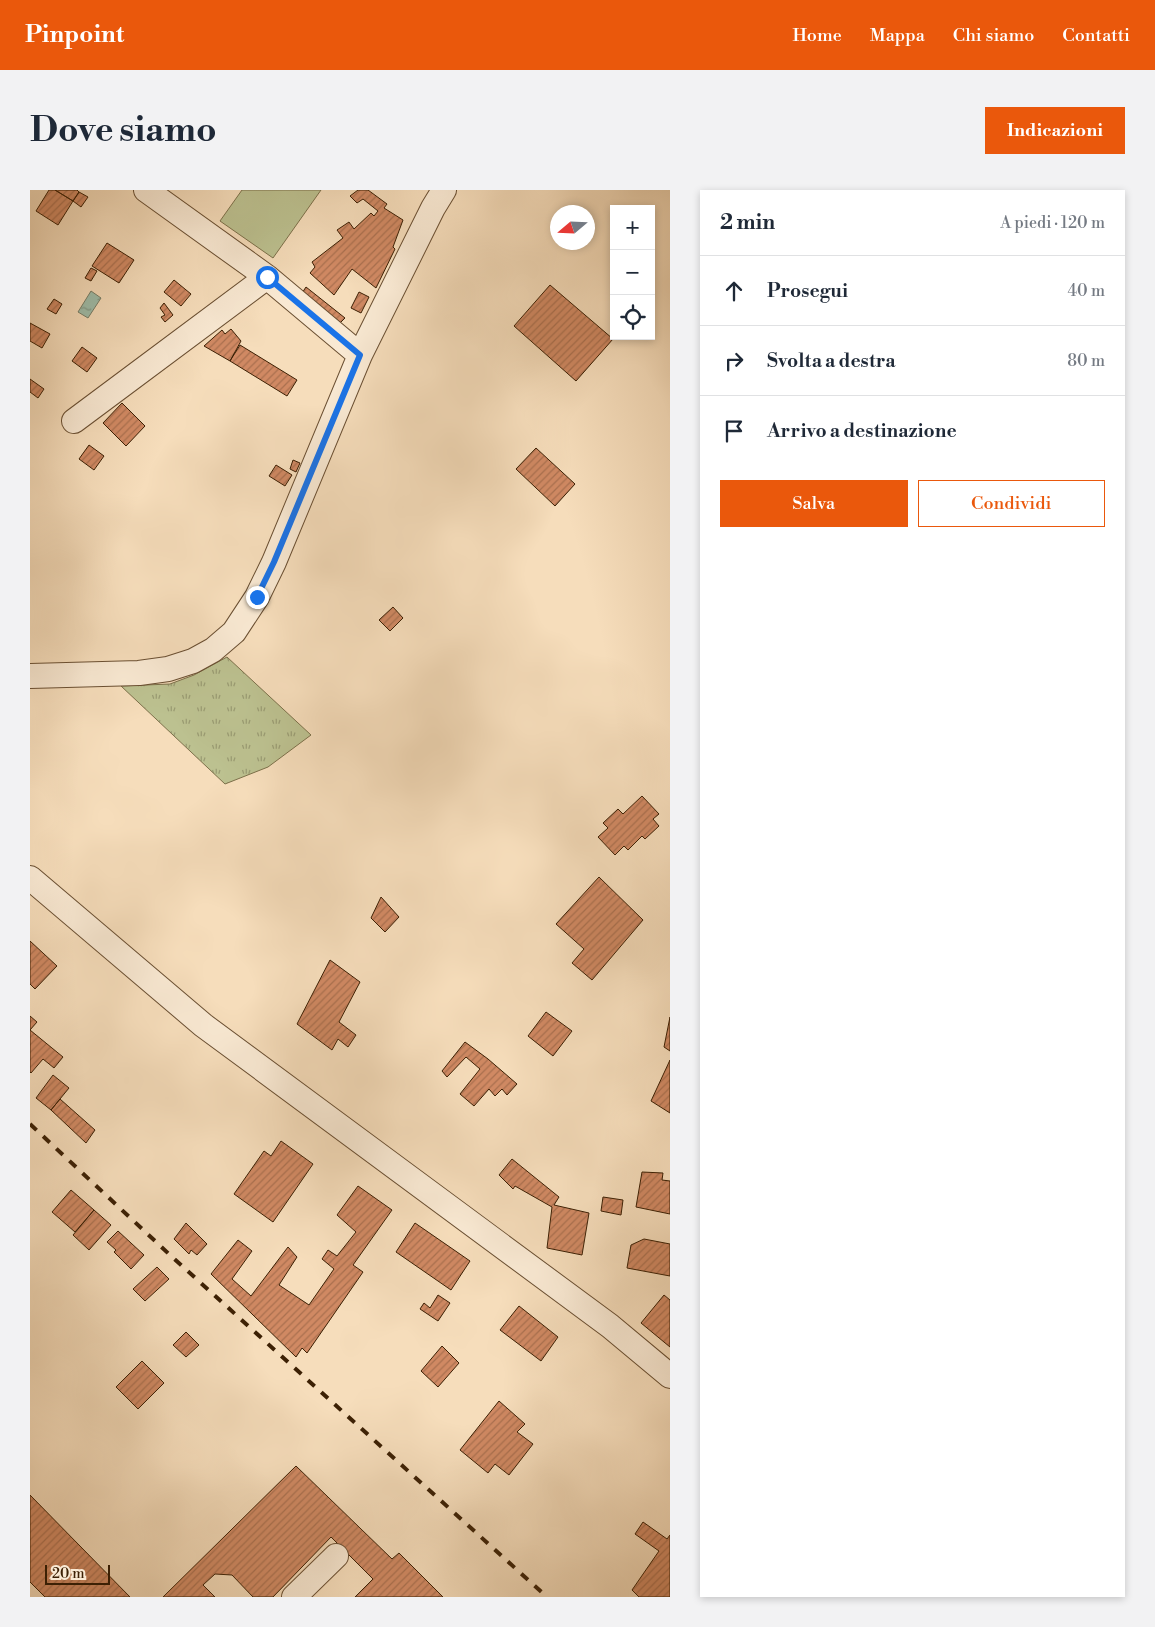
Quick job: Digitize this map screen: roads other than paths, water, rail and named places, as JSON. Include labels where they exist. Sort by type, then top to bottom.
[{"type":"street","points":[[146,190],[267,277],[360,355]]},
{"type":"street","points":[[30,676],[139,674],[168,669],[193,661],[213,650],[234,632],[257,597],[274,562],[360,355],[433,208],[444,190]]},
{"type":"street","points":[[74,421],[267,277]]},
{"type":"street","points":[[30,878],[203,1025],[610,1326],[670,1376]]},
{"type":"street","points":[[294,1597],[336,1556]]},
{"type":"water","points":[[91,291],[101,298],[88,318],[78,312]]},
{"type":"railway","points":[[30,1124],[170,1255],[547,1597]]}]
